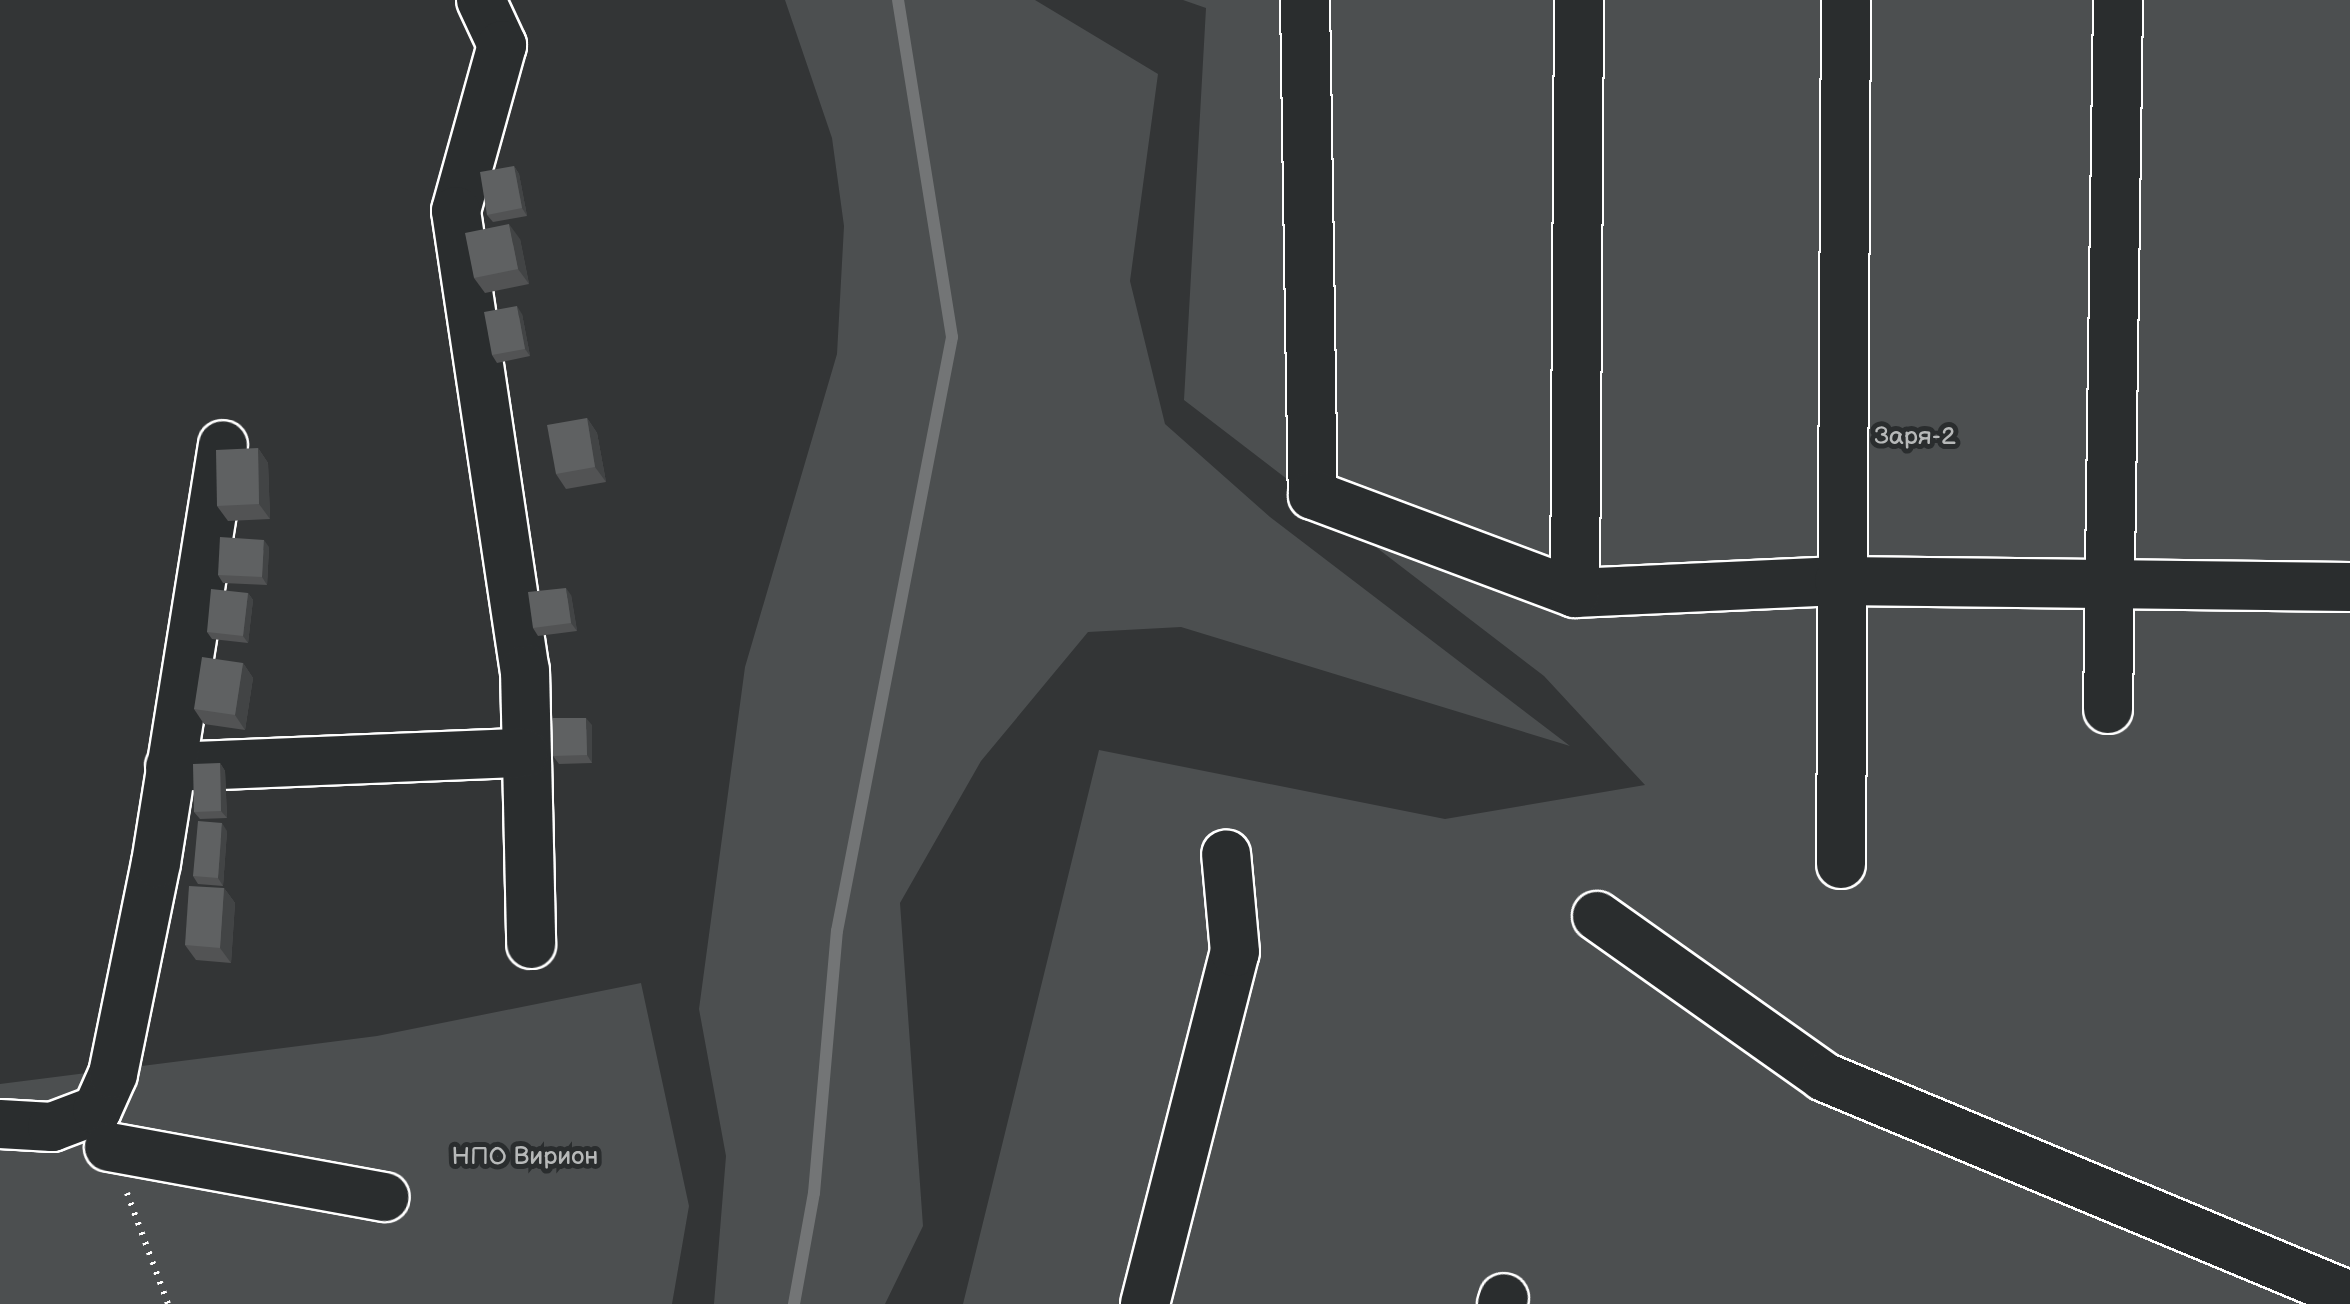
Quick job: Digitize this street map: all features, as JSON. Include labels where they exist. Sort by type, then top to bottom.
[{"type":"street","points":[[480,0],[502,45],[456,211],[525,670],[530,944]]},
{"type":"street","points":[[1305,0],[1313,496],[1575,593],[1840,581],[2110,581],[2350,587]]},
{"type":"street","points":[[1575,593],[1579,0]]},
{"type":"street","points":[[1841,864],[1846,0]]},
{"type":"street","points":[[2108,710],[2118,0]]},
{"type":"street","points":[[0,1124],[52,1127],[97,1110],[112,1074],[170,767],[223,445]]},
{"type":"street","points":[[170,767],[524,753]]},
{"type":"street","points":[[1145,1304],[1235,952],[1226,854]]},
{"type":"street","points":[[1597,916],[1824,1077],[2350,1296]]},
{"type":"street","points":[[110,1147],[384,1197]]},
{"type":"path","points":[[110,1147],[168,1304]]},
{"type":"green space","points":[[785,0],[1035,0],[1158,74],[1130,281],[1165,424],[1270,517],[1570,746],[1181,627],[1088,632],[981,761],[900,903],[923,1226],[885,1304],[714,1304],[726,1156],[699,1009],[745,667],[837,354],[844,226],[832,138]]},
{"type":"green space","name":"Заря-2","points":[[1183,0],[2350,0],[2350,1304],[963,1304],[1099,750],[1445,819],[1645,785],[1544,676],[1184,400],[1206,8]]},
{"type":"green space","name":"НПО Вирион","points":[[641,983],[689,1206],[672,1304],[0,1304],[0,1084],[377,1036]]},
{"type":"building","points":[[514,166],[522,208],[487,215],[480,172]]},
{"type":"building","points":[[509,224],[518,269],[474,278],[465,233]]},
{"type":"building","points":[[517,306],[525,349],[492,355],[484,312]]},
{"type":"building","points":[[587,418],[595,467],[556,474],[547,425]]},
{"type":"building","points":[[258,448],[259,504],[217,506],[216,450]]},
{"type":"building","points":[[220,537],[264,540],[262,577],[218,575]]},
{"type":"building","points":[[566,588],[571,623],[533,628],[528,592]]},
{"type":"building","points":[[211,589],[248,593],[243,636],[207,632]]},
{"type":"building","points":[[202,657],[243,663],[235,715],[194,709]]},
{"type":"building","points":[[553,718],[586,718],[587,755],[553,756]]},
{"type":"building","points":[[220,763],[221,811],[194,812],[193,764]]},
{"type":"building","points":[[198,821],[222,823],[218,878],[193,876]]},
{"type":"building","points":[[189,886],[224,888],[220,948],[185,945]]},
{"type":"waterway","points":[[794,1304],[814,1193],[837,931],[952,337],[898,0]]}]
